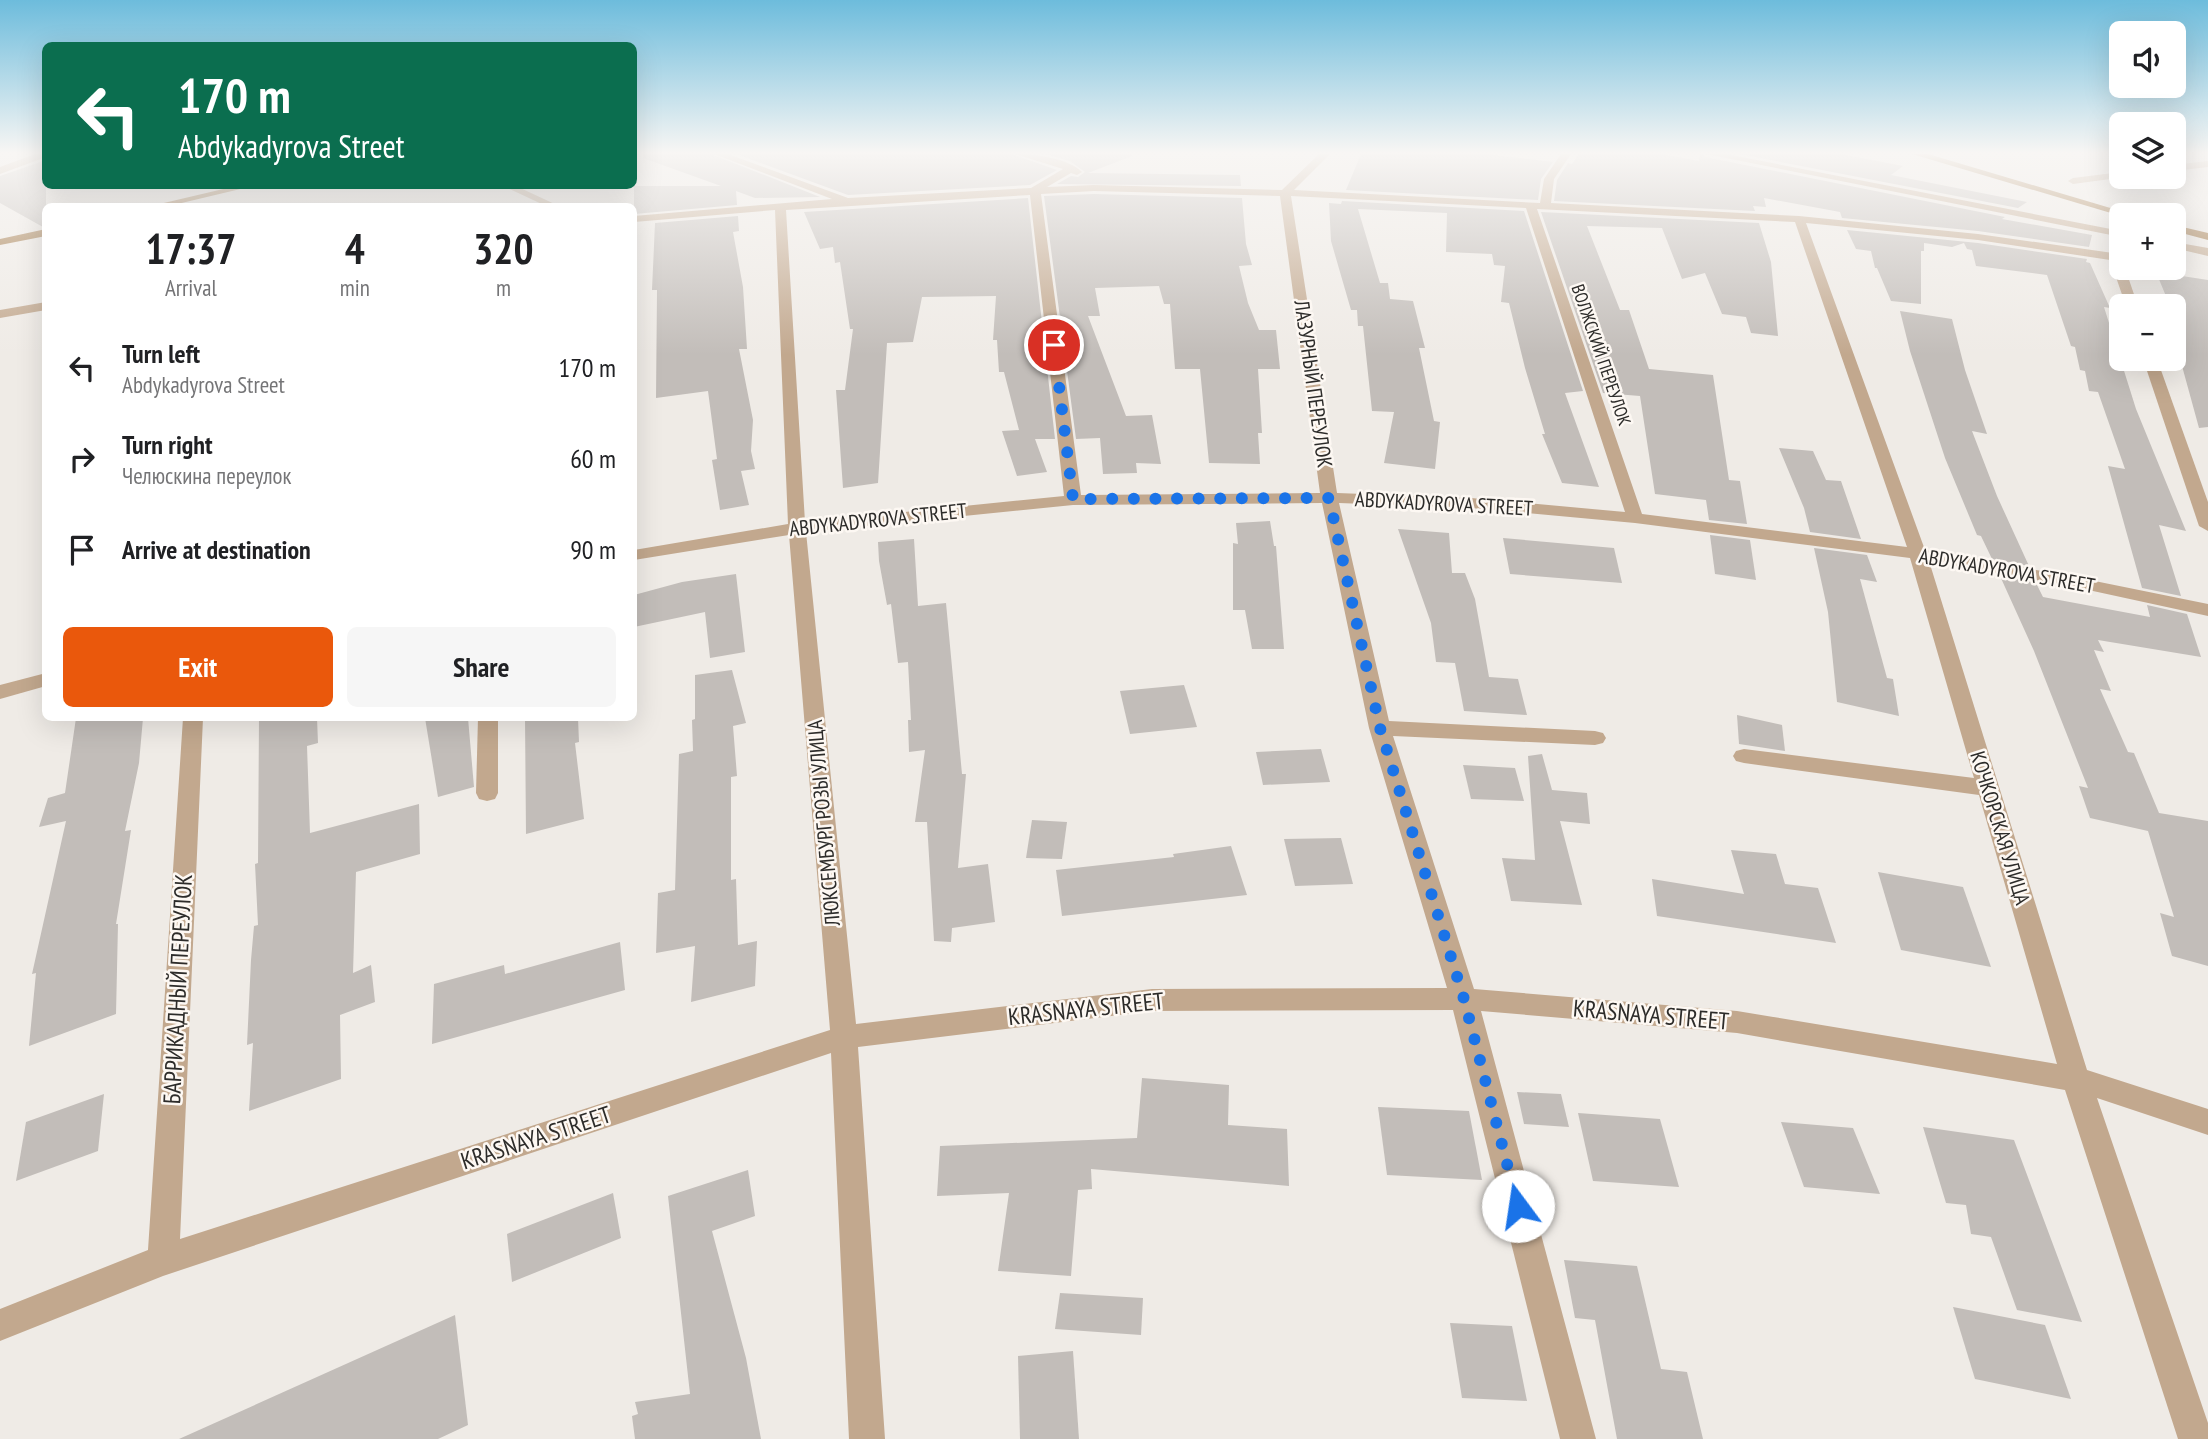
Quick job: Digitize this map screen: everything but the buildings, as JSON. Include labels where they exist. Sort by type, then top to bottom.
[{"type":"main road","points":[[2186,231],[2208,237]]},
{"type":"main road","points":[[0,242],[42,233]]},
{"type":"street","name":"ЛЮКСЕМБУРГ РОЗЫ УЛИЦА","points":[[781,221],[797,528],[844,1037],[867,1439]]},
{"type":"street","points":[[1039,221],[1073,499]]},
{"type":"street","name":"ЛАЗУРНЫЙ ПЕРЕУЛОК","points":[[1289,221],[1329,498],[1380,728],[1464,999],[1578,1439]]},
{"type":"street","name":"ВОЛЖСКИЙ ПЕРЕУЛОК","points":[[1542,221],[1635,518]]},
{"type":"street","name":"КОЧКОРСКАЯ УЛИЦА","points":[[1800,221],[1918,554],[2076,1079],[2196,1439]]},
{"type":"street","points":[[1820,221],[2109,254]]},
{"type":"street","points":[[2055,221],[2109,232]]},
{"type":"street","points":[[2186,247],[2208,252]]},
{"type":"street","points":[[0,314],[42,307]]},
{"type":"street","points":[[2154,371],[2208,526]]},
{"type":"street","name":"ABDYKADYROVA STREET","points":[[637,555],[797,528],[1073,499],[1329,498],[1471,503],[1635,518],[1918,554],[2070,581],[2208,610]]},
{"type":"street","points":[[0,692],[42,679]]},
{"type":"street","name":"БАРРИКАДНЫЙ ПЕРЕУЛОК","points":[[163,1259],[193,721]]},
{"type":"street","points":[[487,793],[488,721]]},
{"type":"street","points":[[1380,728],[1595,738]]},
{"type":"street","points":[[1744,756],[1988,788]]},
{"type":"street","name":"KRASNAYA STREET","points":[[0,1325],[163,1259],[844,1037],[1152,1000],[1464,999],[1737,1022],[2076,1079],[2208,1122]]},
{"type":"route","points":[[1054,345],[1073,499],[1329,498],[1380,728],[1464,999],[1518,1206]]}]
